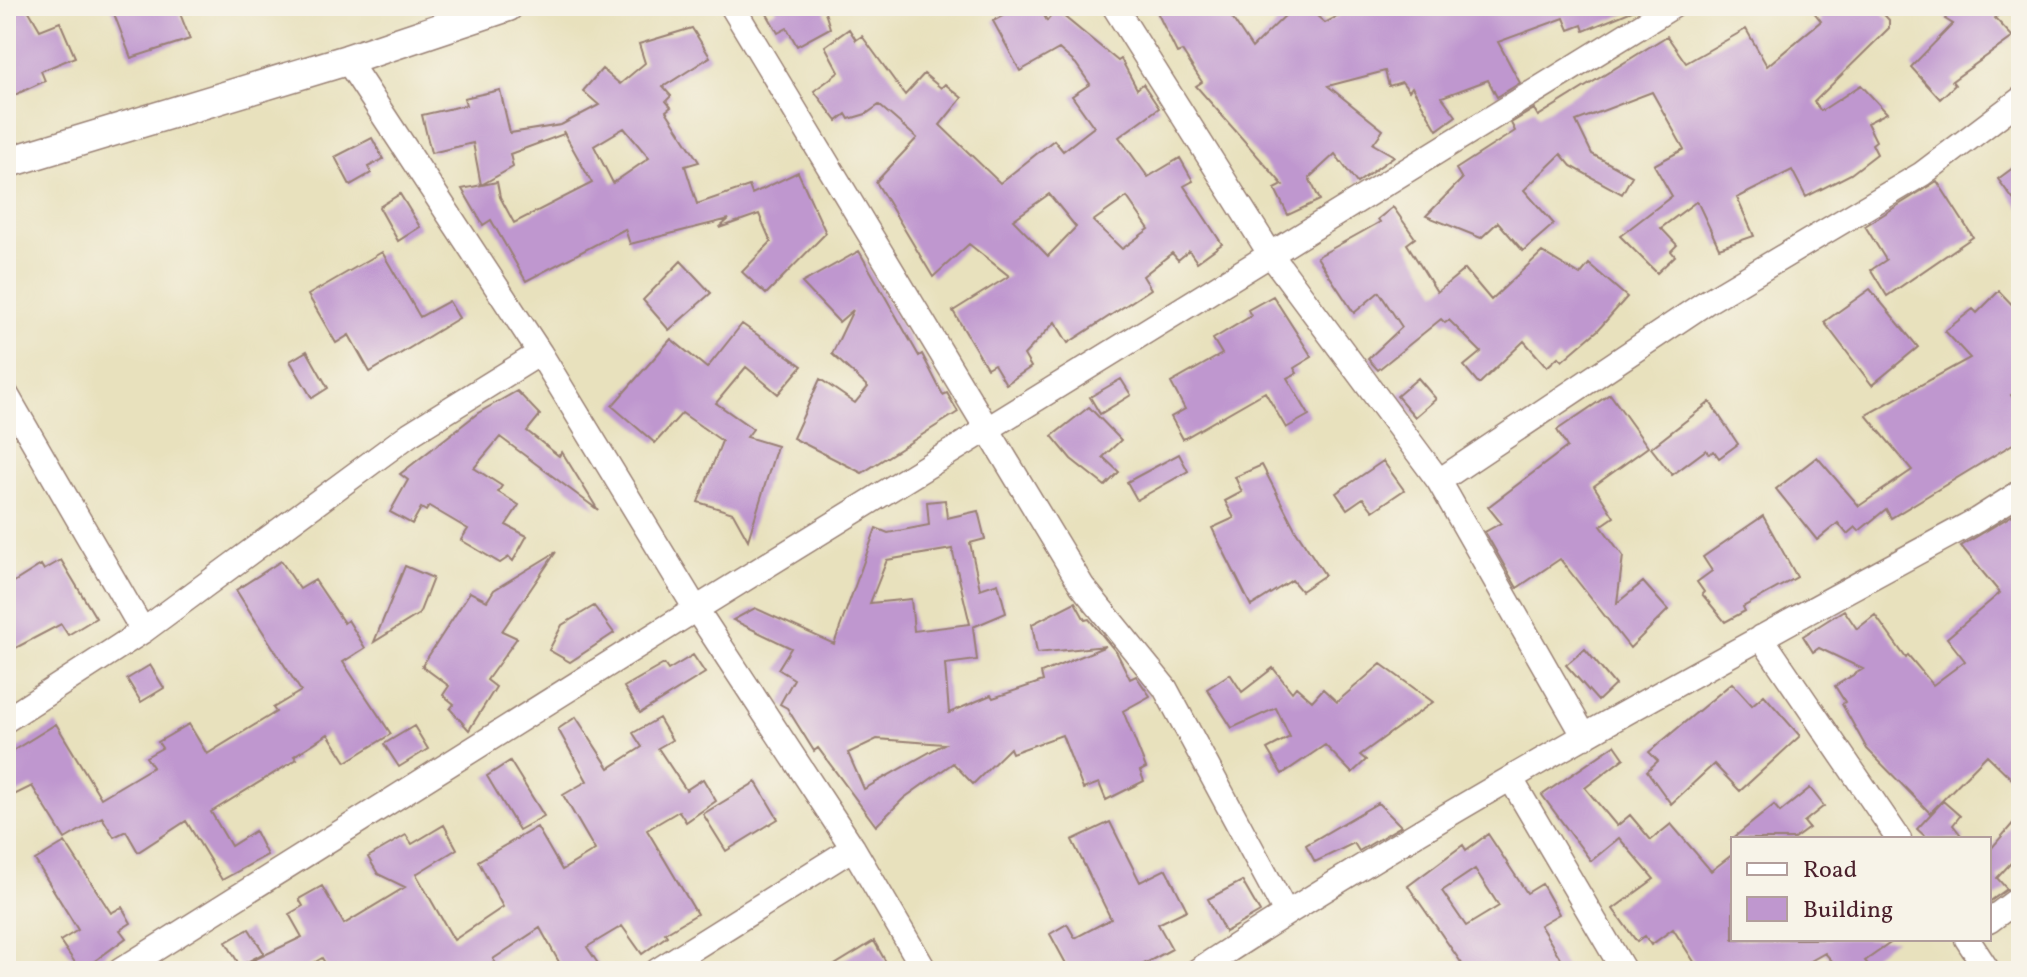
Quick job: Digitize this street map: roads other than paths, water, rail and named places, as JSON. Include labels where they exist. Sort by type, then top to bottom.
[{"type":"street","points":[[6,163],[347,60],[508,6]]},
{"type":"street","points":[[732,6],[910,297],[985,431],[1082,586],[1165,688],[1286,913]]},
{"type":"street","points":[[1114,6],[1271,255],[1439,481],[1585,737]]},
{"type":"street","points":[[120,971],[696,609],[1673,6]]},
{"type":"street","points":[[347,60],[540,353],[696,609],[853,848],[925,971]]},
{"type":"street","points":[[1439,481],[1705,303],[1922,174],[2021,99]]},
{"type":"street","points":[[6,720],[143,631],[410,434],[540,353]]},
{"type":"street","points":[[6,394],[143,631]]},
{"type":"street","points":[[1197,971],[1286,913],[1511,779],[1761,637],[1977,520],[2021,492]]},
{"type":"street","points":[[1761,637],[1898,837]]},
{"type":"street","points":[[1511,779],[1624,971]]},
{"type":"street","points":[[657,971],[853,848]]},
{"type":"street","points":[[1991,920],[2021,897]]},
{"type":"street","points":[[1968,941],[1988,971]]}]
